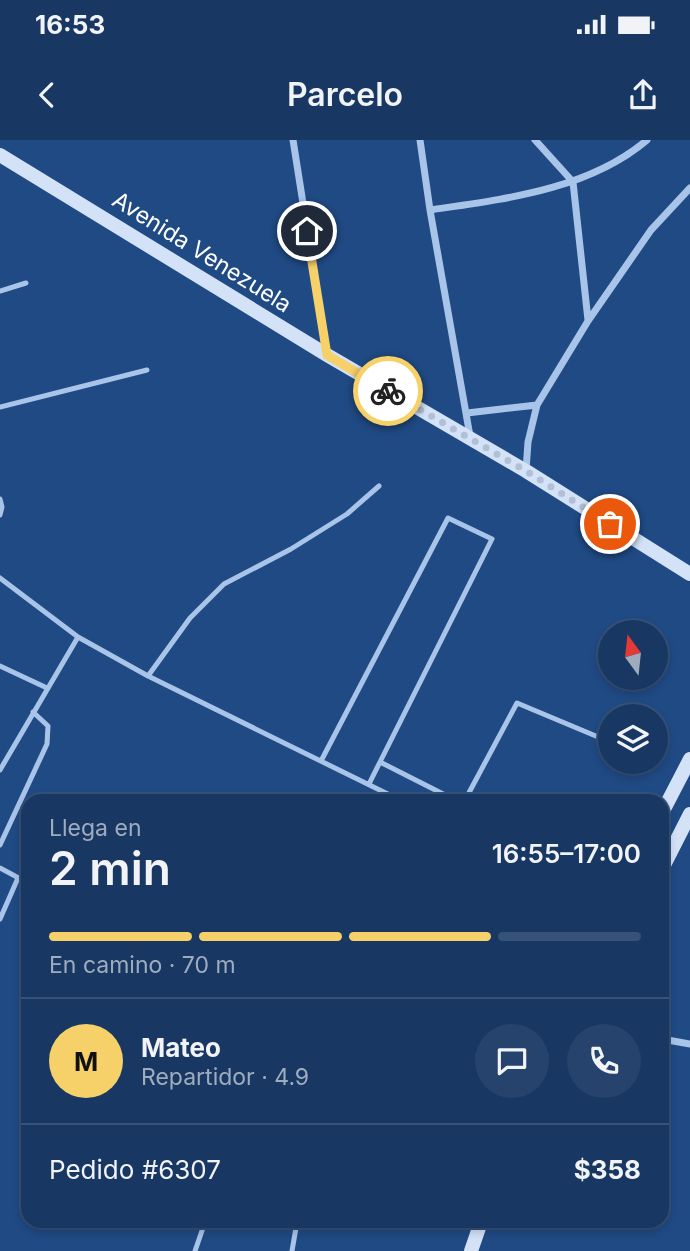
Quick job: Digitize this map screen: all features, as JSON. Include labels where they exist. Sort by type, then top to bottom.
[{"type":"street","points":[[293,140],[327,355]]},
{"type":"street","points":[[420,140],[470,439]]},
{"type":"street","points":[[535,140],[573,182],[588,321]]},
{"type":"street","points":[[430,210],[477,203],[573,182],[596,173],[631,153],[647,140]]},
{"type":"street","name":"Avenida Venezuela","points":[[0,155],[327,355],[526,471],[690,574]]},
{"type":"street","points":[[526,471],[528,442],[537,405],[588,321],[651,230],[690,188]]},
{"type":"street","points":[[467,413],[537,405]]},
{"type":"street","points":[[669,800],[690,760]]},
{"type":"street","points":[[669,855],[690,814]]},
{"type":"street","points":[[669,1040],[690,1044]]},
{"type":"street","points":[[474,1245],[479,1228]]},
{"type":"street","points":[[474,1245],[488,1228]]},
{"type":"lane","points":[[0,291],[26,283]]},
{"type":"lane","points":[[0,407],[147,370]]},
{"type":"lane","points":[[148,676],[190,618],[224,584],[291,549],[347,514],[379,486]]},
{"type":"lane","points":[[0,499],[0,515]]},
{"type":"lane","points":[[321,761],[448,518],[492,539],[369,784]]},
{"type":"lane","points":[[0,578],[78,637],[148,676],[388,794]]},
{"type":"lane","points":[[0,770],[78,637]]},
{"type":"lane","points":[[0,666],[47,688]]},
{"type":"lane","points":[[466,794],[517,703],[598,737]]},
{"type":"lane","points":[[24,794],[47,744],[48,726],[33,712]]},
{"type":"lane","points":[[380,762],[445,794]]},
{"type":"lane","points":[[0,845],[21,800]]},
{"type":"lane","points":[[0,868],[21,880]]},
{"type":"lane","points":[[0,919],[18,878]]},
{"type":"lane","points":[[195,1251],[203,1228]]},
{"type":"lane","points":[[292,1251],[296,1228]]},
{"type":"way so far","points":[[388,391],[526,471],[610,524]]},
{"type":"route","points":[[307,231],[327,355],[388,391]]}]
